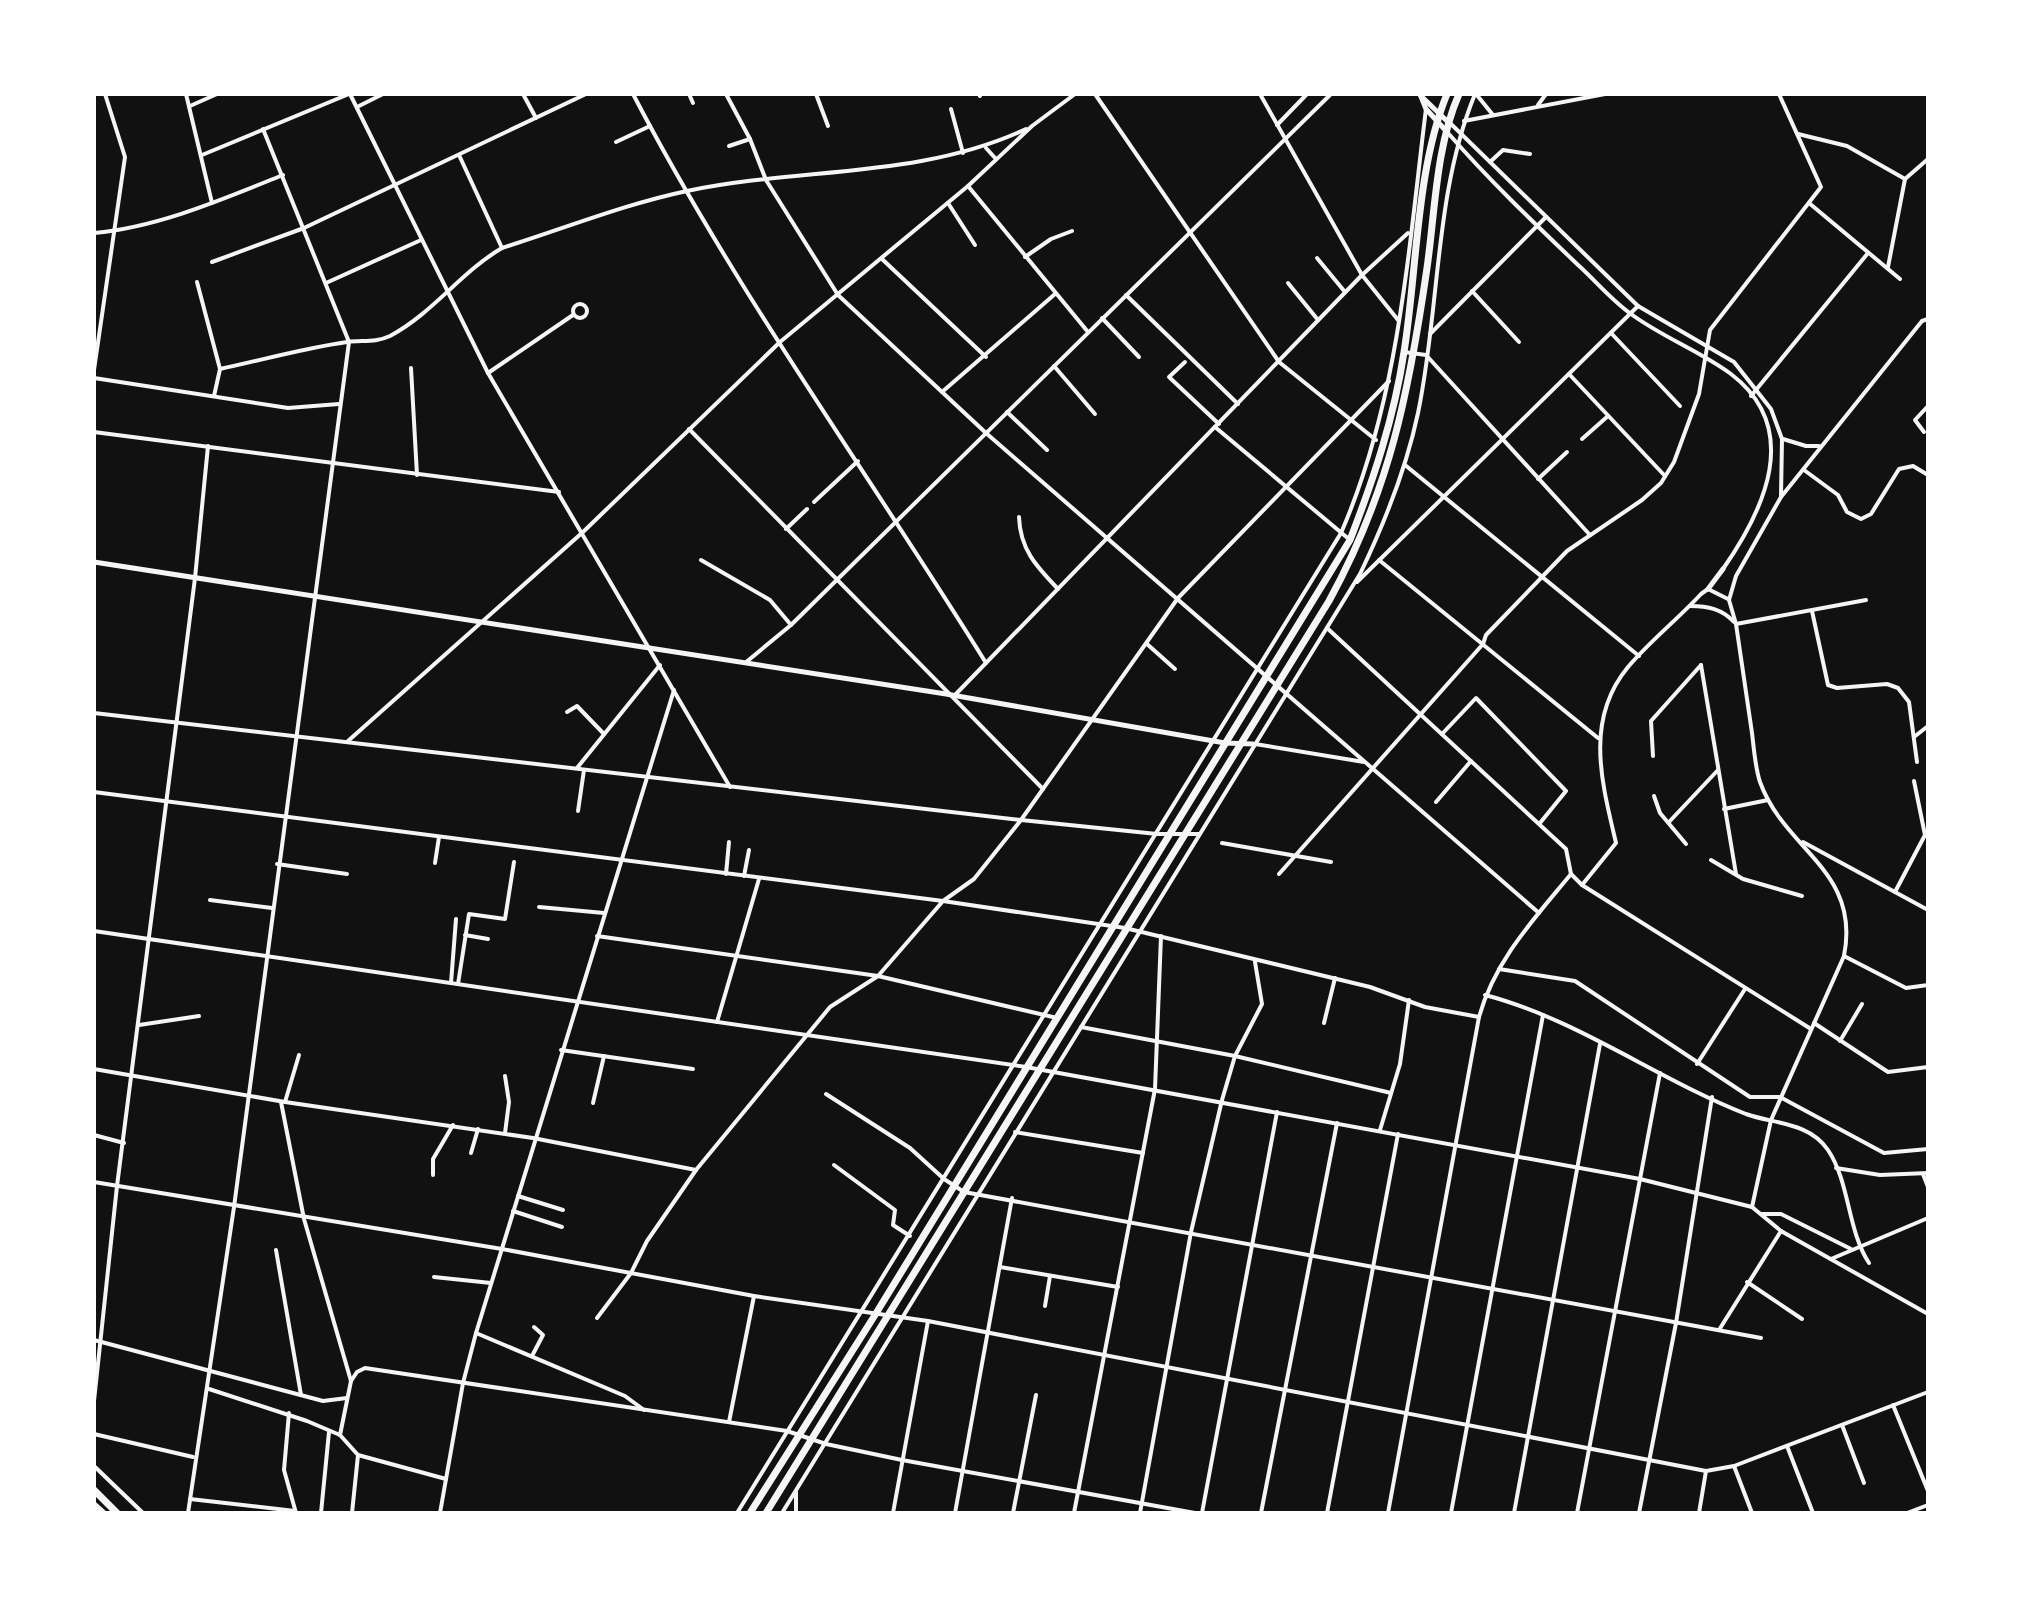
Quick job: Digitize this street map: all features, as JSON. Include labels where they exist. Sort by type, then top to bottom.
[{"type":"highway","points":[[750,1513],[875,1315],[1350,540],[1384,448],[1404,352],[1427,172],[1447,94]]},
{"type":"highway","points":[[766,1513],[1358,548],[1393,453],[1414,353],[1448,133],[1459,94]]},
{"type":"highway","points":[[94,1490],[117,1513]]},
{"type":"highway","points":[[94,1505],[103,1513]]},
{"type":"street","points":[[94,370],[125,157],[105,94]]},
{"type":"street","points":[[186,94],[212,203]]},
{"type":"street","points":[[190,106],[217,94]]},
{"type":"street","points":[[202,155],[349,94],[488,373],[730,787]]},
{"type":"street","points":[[356,107],[383,94]]},
{"type":"street","points":[[523,94],[536,118]]},
{"type":"street","points":[[212,262],[304,228],[586,94]]},
{"type":"street","points":[[633,94],[687,191],[780,342],[986,663]]},
{"type":"street","points":[[689,94],[693,103]]},
{"type":"street","points":[[726,94],[750,139],[766,180],[838,295],[986,433],[1539,913]]},
{"type":"street","points":[[816,94],[828,126]]},
{"type":"street","points":[[348,741],[583,532],[780,342],[968,186],[1032,126],[1075,94]]},
{"type":"street","points":[[1095,94],[1279,362],[1353,418],[1384,448]]},
{"type":"street","points":[[1260,94],[1362,275],[1398,320]]},
{"type":"street","points":[[1277,125],[1307,94]]},
{"type":"street","points":[[745,663],[791,625],[1331,94]]},
{"type":"street","points":[[737,1513],[1341,533],[1376,440],[1389,381],[1426,109],[1420,94],[1428,96],[1458,145],[1537,226],[1630,314],[1731,374],[1751,396],[1767,431],[1772,464],[1768,487],[1750,527],[1708,589],[1640,656],[1607,699],[1599,739],[1602,779],[1616,843],[1582,885]]},
{"type":"street","points":[[782,1513],[1327,628],[1383,528],[1405,465],[1419,411],[1458,145],[1475,94],[1493,115]]},
{"type":"street","points":[[1537,107],[1546,94]]},
{"type":"street","points":[[1464,121],[1605,94]]},
{"type":"street","points":[[1279,874],[1483,644],[1486,635],[1567,551],[1642,500],[1674,462],[1699,394],[1710,330],[1821,187],[1779,94]]},
{"type":"street","points":[[951,109],[963,153]]},
{"type":"street","points":[[1426,109],[1451,124],[1638,306],[1705,348],[1734,362],[1771,409],[1782,439],[1781,497]]},
{"type":"street","points":[[616,142],[650,126]]},
{"type":"street","points":[[220,369],[349,342],[375,342],[390,336],[448,295],[482,260],[502,248],[687,191],[911,165],[986,148],[1032,126]]},
{"type":"street","points":[[188,1513],[194,1457],[209,1389],[349,342],[263,129]]},
{"type":"street","points":[[1797,133],[1847,146],[1905,179]]},
{"type":"street","points":[[729,146],[750,139]]},
{"type":"street","points":[[986,148],[996,159]]},
{"type":"street","points":[[1490,162],[1503,150],[1530,154]]},
{"type":"street","points":[[459,155],[502,248]]},
{"type":"street","points":[[1888,268],[1905,179],[1928,159]]},
{"type":"street","points":[[94,233],[114,231],[212,203],[283,175]]},
{"type":"street","points":[[968,186],[1088,332]]},
{"type":"street","points":[[948,203],[975,245]]},
{"type":"street","points":[[1809,203],[1900,279]]},
{"type":"street","points":[[1428,336],[1546,217]]},
{"type":"street","points":[[1025,257],[1051,239],[1072,231]]},
{"type":"street","points":[[955,695],[1345,292],[1410,232]]},
{"type":"street","points":[[326,283],[421,240]]},
{"type":"street","points":[[1751,396],[1868,253]]},
{"type":"street","points":[[1317,258],[1345,292]]},
{"type":"street","points":[[882,259],[986,357]]},
{"type":"street","points":[[197,282],[220,369],[214,396]]},
{"type":"street","points":[[1288,283],[1318,320]]},
{"type":"street","points":[[1472,291],[1519,342]]},
{"type":"street","points":[[942,392],[1055,294]]},
{"type":"street","points":[[1126,295],[1238,404]]},
{"type":"street","points":[[1351,588],[1638,306]]},
{"type":"street","points":[[488,373],[573,315]]},
{"type":"street","points":[[1102,318],[1139,357]]},
{"type":"street","points":[[1752,1207],[1771,1120],[1844,956],[1849,928],[1842,899],[1819,862],[1775,816],[1759,779],[1736,624],[1729,600],[1736,576],[1781,497],[1922,321],[1928,319]]},
{"type":"street","points":[[1611,333],[1680,406]]},
{"type":"street","points":[[1404,352],[1426,355],[1590,535]]},
{"type":"street","points":[[1185,362],[1169,377],[1217,425],[1350,540]]},
{"type":"street","points":[[1054,366],[1095,414]]},
{"type":"street","points":[[411,368],[417,475]]},
{"type":"street","points":[[1569,374],[1665,476]]},
{"type":"street","points":[[94,378],[288,408],[339,404]]},
{"type":"street","points":[[597,1318],[631,1273],[647,1241],[696,1170],[830,1007],[878,976],[943,901],[974,879],[1021,820],[1178,598],[1389,381]]},
{"type":"street","points":[[1924,432],[1915,420],[1917,414],[1928,406]]},
{"type":"street","points":[[1007,412],[1047,450]]},
{"type":"street","points":[[1582,439],[1608,416]]},
{"type":"street","points":[[689,429],[946,694],[1043,789]]},
{"type":"street","points":[[94,432],[559,492]]},
{"type":"street","points":[[1782,439],[1806,446],[1819,446]]},
{"type":"street","points":[[94,1401],[117,1186],[134,1075],[195,578],[208,446]]},
{"type":"street","points":[[1538,479],[1567,452]]},
{"type":"street","points":[[814,502],[858,461]]},
{"type":"street","points":[[1405,465],[1640,656]]},
{"type":"street","points":[[1804,470],[1838,495],[1847,512],[1861,519],[1871,514],[1899,469],[1913,466],[1928,475]]},
{"type":"street","points":[[786,529],[807,509]]},
{"type":"street","points":[[1019,517],[1019,539],[1034,563],[1058,589]]},
{"type":"street","points":[[701,560],[770,600],[791,625]]},
{"type":"street","points":[[1379,560],[1599,739]]},
{"type":"street","points":[[94,562],[955,695],[1225,743],[1253,744],[1367,763]]},
{"type":"street","points":[[1708,589],[1729,600]]},
{"type":"street","points":[[1736,624],[1866,600]]},
{"type":"street","points":[[1690,606],[1725,612],[1736,624]]},
{"type":"street","points":[[1812,611],[1828,685],[1837,688],[1887,684],[1898,688],[1909,702],[1917,762]]},
{"type":"street","points":[[1327,628],[1566,849],[1571,874],[1582,885],[1745,989],[1840,1041],[1888,1072],[1928,1067]]},
{"type":"street","points":[[1147,644],[1175,669]]},
{"type":"street","points":[[577,768],[660,665]]},
{"type":"street","points":[[1653,756],[1651,721],[1701,665],[1736,874]]},
{"type":"street","points":[[440,1513],[463,1383],[476,1333],[533,1138],[674,690]]},
{"type":"street","points":[[1442,734],[1476,698],[1566,791],[1540,823]]},
{"type":"street","points":[[567,712],[577,706],[603,733]]},
{"type":"street","points":[[94,713],[1021,820],[1157,834],[1199,834]]},
{"type":"street","points":[[1914,737],[1928,726]]},
{"type":"street","points":[[1436,802],[1471,761]]},
{"type":"street","points":[[578,811],[584,770]]},
{"type":"street","points":[[1669,822],[1718,770]]},
{"type":"street","points":[[1895,892],[1925,835],[1914,781]]},
{"type":"street","points":[[94,792],[943,901],[1140,930],[1255,962],[1335,978],[1425,1007],[1479,1017]]},
{"type":"street","points":[[1654,796],[1686,844]]},
{"type":"street","points":[[1724,809],[1768,800]]},
{"type":"street","points":[[435,863],[439,837]]},
{"type":"street","points":[[1797,839],[1928,910]]},
{"type":"street","points":[[1922,845],[1928,840]]},
{"type":"street","points":[[726,874],[729,842]]},
{"type":"street","points":[[1222,843],[1331,862]]},
{"type":"street","points":[[744,876],[749,850]]},
{"type":"street","points":[[1711,860],[1736,874],[1802,896]]},
{"type":"street","points":[[454,984],[469,914],[505,919],[514,862]]},
{"type":"street","points":[[277,864],[347,874]]},
{"type":"street","points":[[1388,1513],[1485,995],[1515,942],[1571,874]]},
{"type":"street","points":[[717,1022],[759,879]]},
{"type":"street","points":[[210,900],[272,908]]},
{"type":"street","points":[[539,907],[604,913]]},
{"type":"street","points":[[454,984],[456,919]]},
{"type":"street","points":[[94,931],[1014,1065],[1222,1100],[1698,1191],[1752,1207],[1781,1231],[1928,1314]]},
{"type":"street","points":[[465,935],[488,939]]},
{"type":"street","points":[[597,936],[878,976],[1057,1018]]},
{"type":"street","points":[[1074,1513],[1155,1089],[1161,936]]},
{"type":"street","points":[[1844,956],[1906,988],[1928,985]]},
{"type":"street","points":[[1140,1513],[1191,1232],[1222,1100],[1235,1056],[1262,1004],[1255,962]]},
{"type":"street","points":[[1499,969],[1575,981],[1750,1097],[1780,1097],[1884,1153],[1928,1149]]},
{"type":"street","points":[[1324,1023],[1335,978]]},
{"type":"street","points":[[1697,1064],[1745,989]]},
{"type":"street","points":[[1485,995],[1543,1015],[1748,1114],[1814,1136],[1827,1149],[1836,1168],[1859,1247],[1869,1263]]},
{"type":"street","points":[[1380,1131],[1400,1064],[1409,1000]]},
{"type":"street","points":[[1840,1041],[1862,1004]]},
{"type":"street","points":[[1451,1513],[1543,1015]]},
{"type":"street","points":[[139,1025],[199,1016]]},
{"type":"street","points":[[1081,1027],[1235,1056],[1391,1093]]},
{"type":"street","points":[[1514,1513],[1600,1044]]},
{"type":"street","points":[[561,1050],[693,1069]]},
{"type":"street","points":[[299,1055],[283,1102],[304,1219],[351,1381]]},
{"type":"street","points":[[593,1103],[604,1056]]},
{"type":"street","points":[[94,1069],[283,1102],[505,1133],[696,1170]]},
{"type":"street","points":[[1577,1513],[1660,1073]]},
{"type":"street","points":[[505,1076],[509,1102],[505,1133]]},
{"type":"street","points":[[826,1094],[910,1148],[944,1179],[964,1192],[1012,1198],[1761,1338]]},
{"type":"street","points":[[1639,1513],[1676,1323],[1712,1097]]},
{"type":"street","points":[[1202,1513],[1277,1112]]},
{"type":"street","points":[[1261,1513],[1337,1123]]},
{"type":"street","points":[[433,1175],[433,1159],[453,1125]]},
{"type":"street","points":[[471,1153],[478,1129]]},
{"type":"street","points":[[1015,1132],[1143,1153]]},
{"type":"street","points":[[1327,1513],[1398,1134]]},
{"type":"street","points":[[94,1135],[124,1143]]},
{"type":"street","points":[[834,1165],[895,1210],[893,1225],[910,1236]]},
{"type":"street","points":[[1836,1168],[1880,1175],[1926,1174],[1928,1187]]},
{"type":"street","points":[[94,1182],[304,1219],[502,1249],[754,1296],[928,1321],[1706,1471],[1734,1466],[1928,1392]]},
{"type":"street","points":[[518,1196],[563,1210]]},
{"type":"street","points":[[955,1513],[1012,1198]]},
{"type":"street","points":[[513,1211],[562,1227]]},
{"type":"street","points":[[1762,1214],[1781,1214],[1851,1249]]},
{"type":"street","points":[[1831,1259],[1928,1218]]},
{"type":"street","points":[[1719,1330],[1781,1231]]},
{"type":"street","points":[[276,1250],[301,1395]]},
{"type":"street","points":[[1000,1267],[1118,1287]]},
{"type":"street","points":[[1045,1306],[1050,1276]]},
{"type":"street","points":[[434,1277],[491,1283]]},
{"type":"street","points":[[1747,1282],[1802,1319]]},
{"type":"street","points":[[729,1422],[754,1296]]},
{"type":"street","points":[[893,1513],[928,1321]]},
{"type":"street","points":[[532,1356],[543,1335],[534,1327]]},
{"type":"street","points":[[476,1333],[625,1396],[647,1413]]},
{"type":"street","points":[[94,1340],[323,1401],[347,1398]]},
{"type":"street","points":[[340,1435],[351,1381],[357,1372],[365,1368],[647,1413],[787,1431],[826,1444],[902,1460],[1195,1513]]},
{"type":"street","points":[[209,1389],[289,1413],[340,1435],[358,1455],[446,1479]]},
{"type":"street","points":[[1013,1513],[1036,1395]]},
{"type":"street","points":[[1893,1405],[1928,1491]]},
{"type":"street","points":[[190,1499],[296,1512],[284,1470],[289,1413]]},
{"type":"street","points":[[1842,1425],[1864,1483]]},
{"type":"street","points":[[321,1513],[329,1431]]},
{"type":"street","points":[[94,1434],[194,1457]]},
{"type":"street","points":[[1787,1446],[1813,1513]]},
{"type":"street","points":[[352,1513],[358,1455]]},
{"type":"street","points":[[94,1466],[143,1513]]},
{"type":"street","points":[[1734,1466],[1752,1513]]},
{"type":"street","points":[[1699,1513],[1706,1471]]},
{"type":"street","points":[[796,1490],[796,1513]]},
{"type":"street","points":[[1907,1513],[1928,1505]]}]
